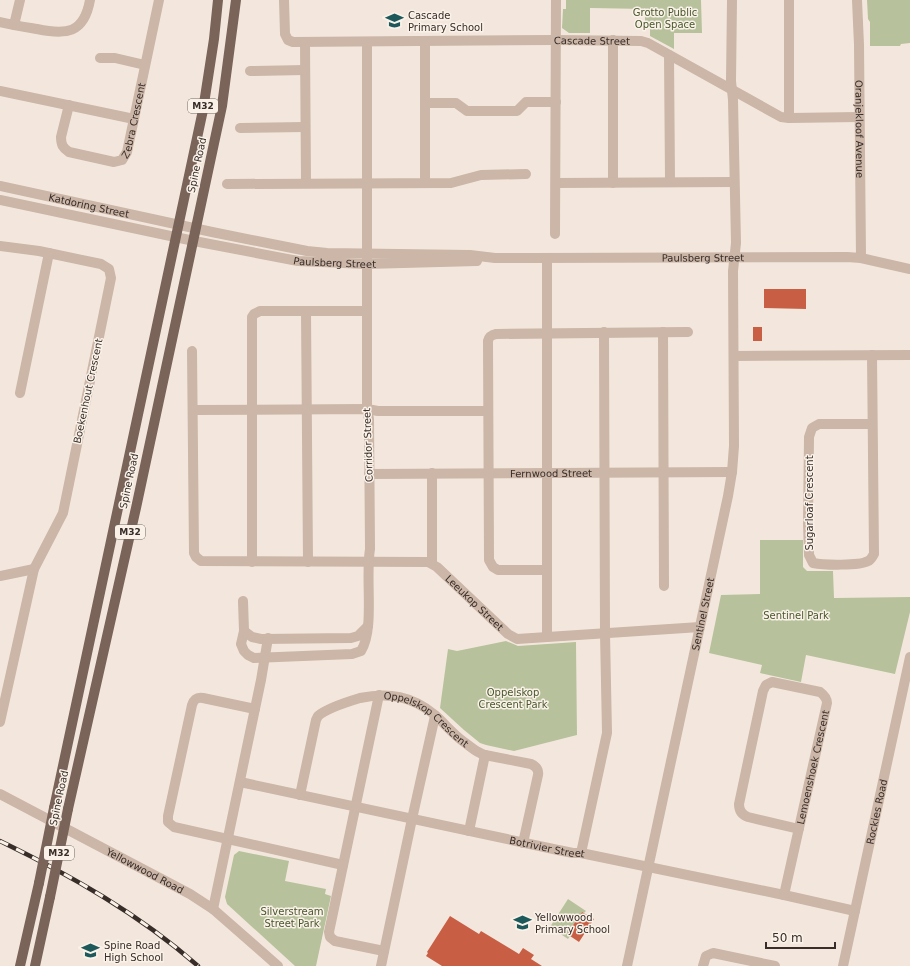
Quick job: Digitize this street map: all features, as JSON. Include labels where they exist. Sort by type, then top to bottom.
[{"type":"main road","name":"Spine Road","points":[[20,966],[39,883],[208,81],[218,0]]},
{"type":"main road","name":"Spine Road","points":[[35,966],[194,241],[222,106],[236,0]]},
{"type":"street","points":[[14,25],[20,0]]},
{"type":"street","points":[[0,22],[57,33],[68,32],[82,22],[86,15],[90,0]]},
{"type":"street","name":"Zebra Crescent","points":[[69,105],[61,137],[61,142],[65,149],[69,152],[114,162],[122,160],[127,152],[159,0]]},
{"type":"street","name":"Cascade Street","points":[[284,0],[286,37],[293,42],[556,40],[644,41],[777,116],[790,118],[859,117]]},
{"type":"street","points":[[555,234],[556,0]]},
{"type":"street","name":"Sentinel Street","points":[[627,966],[732,472],[734,446],[733,271],[736,235],[731,81],[732,0]]},
{"type":"street","points":[[789,0],[790,118]]},
{"type":"street","name":"Oranjekloof Avenue","points":[[857,0],[859,45],[861,258]]},
{"type":"street","points":[[613,40],[613,183]]},
{"type":"street","points":[[425,41],[425,183]]},
{"type":"street","points":[[305,42],[306,184]]},
{"type":"street","name":"Corridor Street","points":[[265,659],[356,653],[361,652],[366,642],[368,626],[368,562],[370,549],[366,311],[366,264],[368,253],[367,42]]},
{"type":"street","points":[[669,55],[670,182]]},
{"type":"street","points":[[100,58],[115,58],[145,65]]},
{"type":"street","points":[[250,71],[305,70]]},
{"type":"street","points":[[0,91],[134,119]]},
{"type":"street","points":[[426,103],[456,103],[468,111],[517,111],[526,102],[556,102]]},
{"type":"street","points":[[240,128],[306,127]]},
{"type":"street","points":[[227,184],[451,183],[481,175],[526,174]]},
{"type":"street","points":[[556,183],[734,182]]},
{"type":"street","name":"Katdoring Street","points":[[0,186],[178,224]]},
{"type":"street","name":"Katdoring Street","points":[[0,200],[176,237]]},
{"type":"street","name":"Paulsberg Street","points":[[178,224],[196,229],[307,251],[327,253],[470,255],[495,258],[861,258],[910,269]]},
{"type":"street","name":"Paulsberg Street","points":[[176,237],[298,261],[366,264],[471,262],[495,258]]},
{"type":"street","name":"Boekenhout Crescent","points":[[0,246],[49,253],[101,264],[109,269],[111,278],[63,513],[34,570],[0,722]]},
{"type":"street","points":[[20,393],[49,253]]},
{"type":"street","points":[[547,258],[547,637]]},
{"type":"street","points":[[306,311],[308,562]]},
{"type":"street","points":[[252,562],[252,317],[254,314],[260,312],[366,311]]},
{"type":"street","points":[[547,570],[498,570],[490,563],[488,473],[489,338],[491,335],[496,334],[546,332],[688,332]]},
{"type":"street","points":[[581,853],[607,733],[605,633],[604,332]]},
{"type":"street","points":[[663,332],[664,586]]},
{"type":"street","points":[[192,351],[195,555],[203,562],[424,561],[432,563],[432,473]]},
{"type":"street","name":"Sugarloaf Crescent","points":[[872,355],[874,554],[870,561],[862,564],[821,565],[813,563],[809,555],[808,522],[809,437],[812,428],[819,424],[872,424]]},
{"type":"street","points":[[734,356],[910,355]]},
{"type":"street","points":[[193,410],[488,410]]},
{"type":"street","name":"Fernwood Street","points":[[369,474],[732,472]]},
{"type":"street","name":"Leeukop Street","points":[[432,563],[511,637],[517,639],[700,627]]},
{"type":"street","points":[[0,576],[34,570]]},
{"type":"street","points":[[243,601],[244,632],[241,644],[244,651],[248,655],[254,658],[265,659]]},
{"type":"street","points":[[244,632],[252,637],[268,638],[351,638],[358,636],[368,626]]},
{"type":"street","points":[[213,909],[261,680],[268,638]]},
{"type":"street","name":"Rockies Road","points":[[843,966],[910,657]]},
{"type":"street","name":"Lemoenshoek Crescent","points":[[784,895],[799,829],[827,701],[825,696],[820,692],[772,682],[766,685],[763,691],[739,810],[742,814],[748,817],[799,829]]},
{"type":"street","points":[[379,695],[329,929],[330,937],[338,942],[384,952]]},
{"type":"street","name":"Oppelskop Crescent","points":[[300,795],[318,716],[353,700],[379,695],[408,698],[435,716],[459,739],[478,752],[485,755],[531,764],[537,768],[538,775],[523,843]]},
{"type":"street","points":[[255,709],[199,697],[194,700],[168,816],[168,822],[174,827],[343,865]]},
{"type":"street","points":[[381,966],[435,716]]},
{"type":"street","points":[[469,831],[485,755]]},
{"type":"street","name":"Botrivier Street","points":[[240,782],[523,843],[573,853],[581,853],[855,911]]},
{"type":"street","name":"Yellowwood Road","points":[[0,794],[190,894],[213,909],[278,966]]},
{"type":"street","points":[[703,966],[706,956],[714,953],[772,966]]},
{"type":"green space","name":"Grotto Public Open Space","points":[[566,0],[701,0],[702,33],[674,33],[674,49],[650,36],[650,26],[645,26],[645,9],[590,8],[590,33],[569,33],[562,28],[563,9],[566,9]]},
{"type":"green space","points":[[867,0],[910,0],[910,43],[901,44],[900,46],[870,46],[870,22],[868,19]]},
{"type":"green space","name":"Sentinel Park","points":[[760,540],[803,540],[803,567],[807,571],[833,571],[834,598],[910,597],[910,612],[895,674],[806,655],[801,682],[760,673],[762,665],[709,653],[721,595],[760,594]]},
{"type":"green space","name":"Oppelskop Crescent Park","points":[[506,641],[518,646],[576,642],[577,735],[514,751],[480,743],[440,708],[448,649],[457,651]]},
{"type":"green space","name":"Silverstream Street Park","points":[[239,851],[289,861],[285,881],[326,889],[325,894],[331,896],[316,966],[295,966],[227,904],[225,897],[234,855]]},
{"type":"green space","points":[[568,899],[586,911],[584,913],[582,912],[567,934],[570,936],[568,939],[550,927]]},
{"type":"building","points":[[764,289],[806,289],[806,309],[764,308]]},
{"type":"building","points":[[753,327],[762,327],[762,341],[753,341]]},
{"type":"building","points":[[582,912],[594,919],[579,942],[567,934]]},
{"type":"building","points":[[450,916],[479,934],[481,931],[519,954],[523,948],[534,955],[531,959],[542,966],[442,966],[426,956],[428,953],[427,952]]},
{"type":"railway","points":[[0,841],[78,882],[103,897],[152,929],[198,966]]},
{"type":"place","name":"Cascade Primary School","points":[[395,21]]},
{"type":"place","name":"Yellowwood Primary School","points":[[522,923]]},
{"type":"place","name":"Spine Road High School","points":[[91,951]]}]
